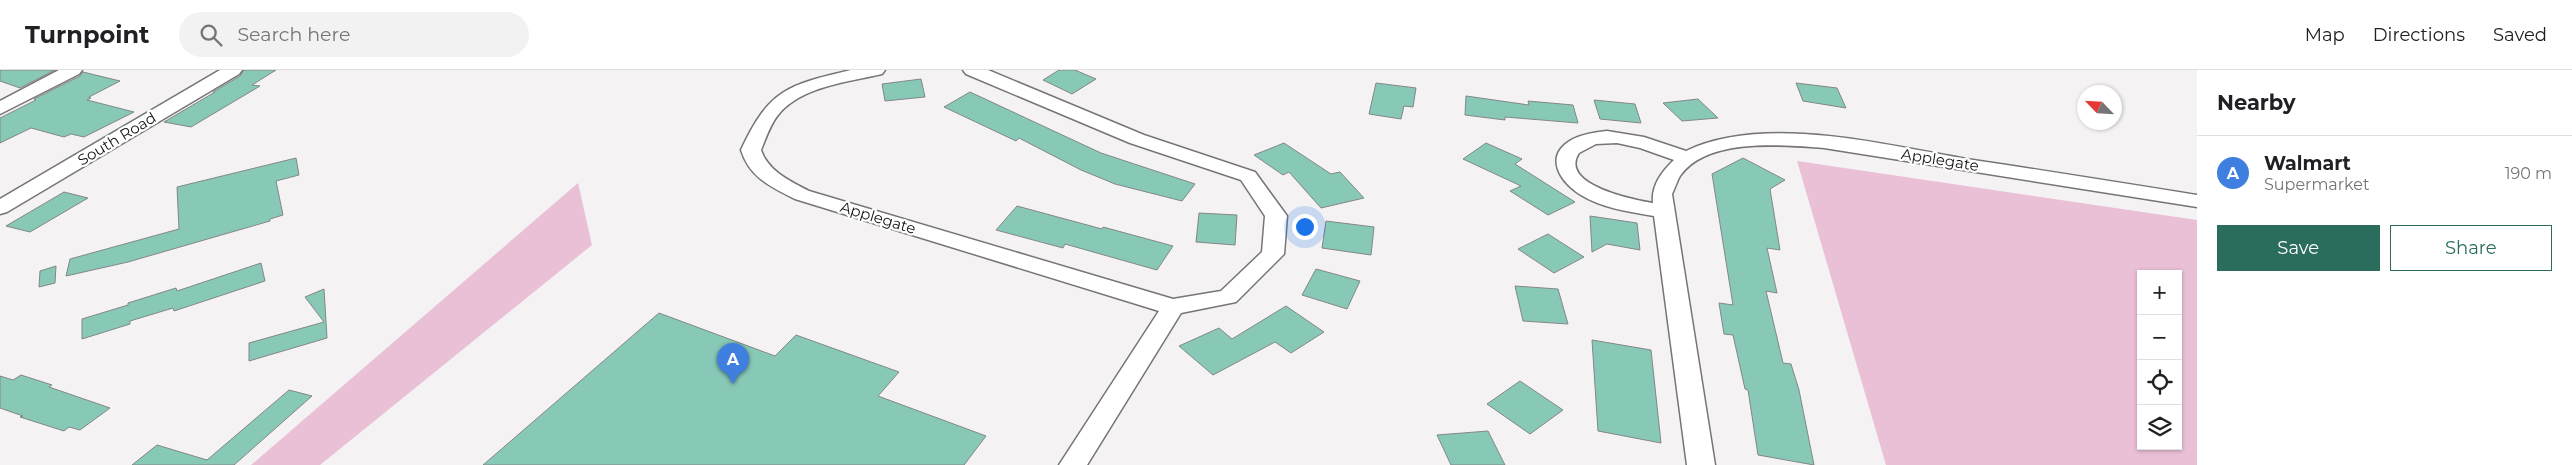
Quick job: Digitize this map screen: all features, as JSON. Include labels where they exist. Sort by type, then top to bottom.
[{"type":"street","points":[[0,108],[73,70]]},
{"type":"street","name":"South Road","points":[[0,208],[233,70]]},
{"type":"street","name":"Applegate","points":[[876,70],[834,78],[804,90],[776,105],[762,126],[751,150],[756,165],[779,183],[802,195],[1173,307],[1228,297],[1273,254],[1276,216],[1248,176],[1137,139],[972,70]]},
{"type":"street","points":[[1664,211],[1627,205],[1588,191],[1570,175],[1566,162],[1568,151],[1578,143],[1589,140],[1620,138],[1649,143],[1685,158],[1665,181],[1662,194],[1701,465]]},
{"type":"street","name":"Applegate","points":[[1685,158],[1735,142],[1776,139],[1824,142],[2197,201]]},
{"type":"street","points":[[1073,465],[1173,307]]},
{"type":"shaded area","points":[[1797,161],[2197,220],[2197,465],[1886,465]]},
{"type":"shaded area","points":[[578,183],[592,245],[320,465],[251,465]]},
{"type":"building","points":[[0,70],[55,70],[20,88],[0,81]]},
{"type":"building","points":[[244,70],[276,70],[252,85],[260,86],[191,127],[164,122],[240,76]]},
{"type":"building","points":[[1059,70],[1075,70],[1096,79],[1072,94],[1043,80]]},
{"type":"building","points":[[83,72],[120,81],[89,97],[91,98],[87,100],[134,112],[84,137],[71,134],[64,137],[31,128],[0,143],[0,118],[80,76]]},
{"type":"building","points":[[921,79],[925,97],[885,101],[882,84]]},
{"type":"building","points":[[1376,83],[1416,88],[1413,107],[1404,106],[1401,119],[1369,114]]},
{"type":"building","points":[[1796,83],[1837,88],[1846,108],[1803,101]]},
{"type":"building","points":[[970,92],[1101,153],[1195,184],[1182,201],[1115,184],[1081,170],[1019,138],[1016,141],[944,107]]},
{"type":"building","points":[[1466,96],[1529,105],[1528,101],[1573,105],[1578,123],[1505,117],[1505,120],[1465,115]]},
{"type":"building","points":[[1698,99],[1718,118],[1682,121],[1663,103]]},
{"type":"building","points":[[1594,100],[1635,104],[1641,123],[1600,119]]},
{"type":"building","points":[[1284,143],[1331,174],[1340,172],[1364,198],[1321,208],[1289,172],[1283,175],[1254,155]]},
{"type":"building","points":[[1486,143],[1522,159],[1515,164],[1575,202],[1548,215],[1510,191],[1521,186],[1463,159]]},
{"type":"building","points":[[296,158],[299,175],[276,181],[283,215],[270,219],[270,221],[128,262],[66,276],[70,259],[179,229],[177,187]]},
{"type":"building","points":[[1743,158],[1785,180],[1770,189],[1780,250],[1767,248],[1777,293],[1766,291],[1783,363],[1791,364],[1799,390],[1814,465],[1758,455],[1748,390],[1745,389],[1733,335],[1724,334],[1719,303],[1733,305],[1712,174]]},
{"type":"building","points":[[64,192],[88,198],[30,232],[6,226]]},
{"type":"building","points":[[1017,206],[1173,246],[1157,270],[1065,244],[1063,248],[996,230]]},
{"type":"building","points":[[1199,213],[1237,215],[1235,245],[1196,242]]},
{"type":"building","points":[[1590,216],[1637,223],[1640,250],[1607,244],[1592,252]]},
{"type":"building","points":[[1326,221],[1374,227],[1371,255],[1322,248]]},
{"type":"building","points":[[1548,234],[1584,257],[1554,273],[1518,249]]},
{"type":"building","points":[[261,263],[265,281],[174,311],[173,308],[130,321],[130,324],[82,339],[82,319],[176,288],[177,291]]},
{"type":"building","points":[[56,266],[55,283],[39,287],[40,271]]},
{"type":"building","points":[[1316,269],[1360,281],[1347,309],[1302,295]]},
{"type":"building","points":[[1515,286],[1558,289],[1568,324],[1523,321]]},
{"type":"building","points":[[324,289],[327,338],[249,361],[249,343],[324,322],[305,297]]},
{"type":"building","points":[[1286,306],[1324,332],[1291,353],[1275,342],[1213,375],[1179,346],[1219,328],[1232,339]]},
{"type":"building","points":[[659,313],[775,356],[796,335],[899,372],[878,396],[986,436],[964,465],[483,465]]},
{"type":"building","points":[[1592,340],[1651,350],[1661,443],[1598,431]]},
{"type":"building","points":[[21,375],[52,385],[49,387],[110,408],[80,430],[69,427],[64,431],[20,417],[23,416],[0,408],[0,376],[13,380]]},
{"type":"building","points":[[1520,381],[1563,410],[1530,434],[1487,404]]},
{"type":"building","points":[[289,390],[312,396],[234,465],[132,465],[157,445],[207,460]]},
{"type":"building","points":[[1488,431],[1505,465],[1451,465],[1437,435]]},
{"type":"place","name":"Walmart","points":[[733,384]]}]
